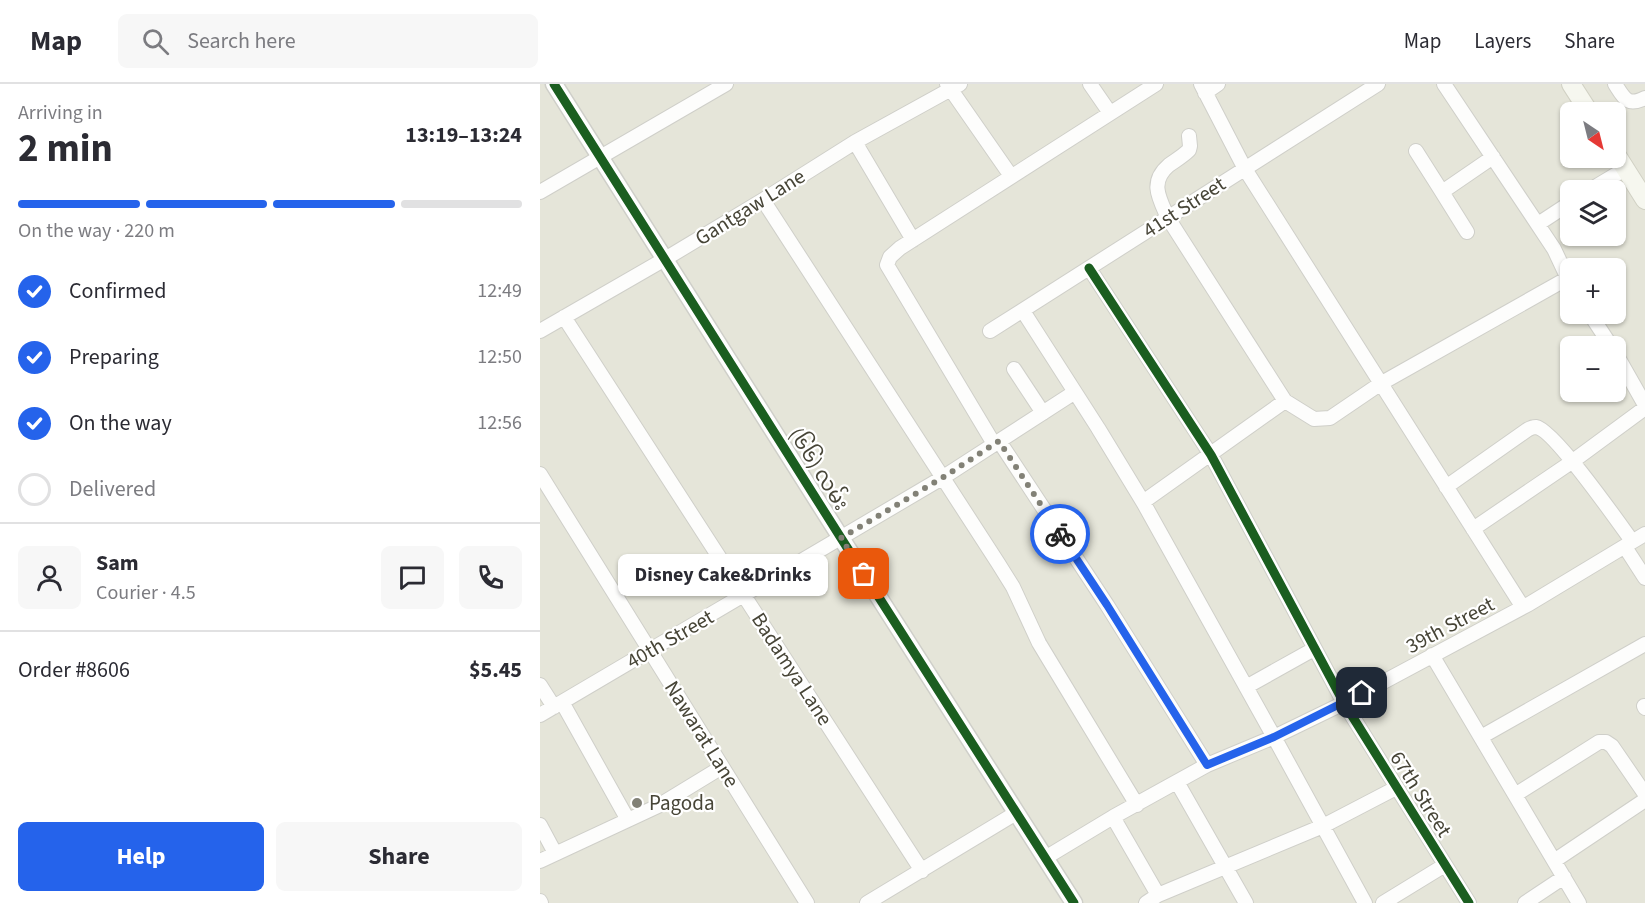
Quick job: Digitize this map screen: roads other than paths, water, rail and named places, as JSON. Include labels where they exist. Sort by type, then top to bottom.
[{"type":"main road","points":[[1571,84],[1583,102]]},
{"type":"main road","points":[[1624,168],[1645,200]]},
{"type":"street","name":"(၆၆) လမ်း","points":[[554,84],[1074,903]]},
{"type":"street","points":[[540,192],[726,84]]},
{"type":"street","points":[[1090,84],[1110,113]]},
{"type":"street","points":[[1156,84],[913,240],[890,257],[887,265],[997,442],[1107,605],[1207,765]]},
{"type":"street","points":[[1218,84],[1203,88],[1245,169],[1522,606]]},
{"type":"street","points":[[1444,84],[1538,224],[1560,262]]},
{"type":"street","points":[[1615,84],[1629,101],[1640,100],[1645,113]]},
{"type":"street","points":[[952,86],[1011,176]]},
{"type":"street","name":"Gantgaw Lane","points":[[540,332],[952,86]]},
{"type":"street","name":"41st Street","points":[[990,331],[1245,169],[1369,86]]},
{"type":"street","points":[[1189,136],[1189,150],[1166,168],[1157,184],[1158,194],[1168,218],[1285,401],[1314,419],[1330,418],[1380,384],[1560,286]]},
{"type":"street","points":[[855,142],[913,240]]},
{"type":"street","points":[[1416,151],[1467,232]]},
{"type":"street","points":[[1442,192],[1493,157]]},
{"type":"street","points":[[1600,180],[1613,168]]},
{"type":"street","points":[[763,200],[1013,587],[1039,643],[1137,805]]},
{"type":"street","points":[[1538,224],[1560,210]]},
{"type":"street","name":"67th Street","points":[[1089,268],[1211,455],[1344,703],[1469,903]]},
{"type":"street","points":[[1023,311],[1143,502],[1365,903]]},
{"type":"street","name":"Badamya Lane","points":[[564,317],[922,871]]},
{"type":"street","points":[[1014,369],[1043,413]]},
{"type":"street","points":[[1473,529],[1573,461],[1645,407],[1626,372]]},
{"type":"street","name":"40th Street","points":[[540,715],[942,478],[1074,392]]},
{"type":"street","points":[[1143,502],[1285,401]]},
{"type":"street","points":[[1446,487],[1527,430],[1534,426],[1539,428],[1573,461],[1629,544],[1645,578]]},
{"type":"street","name":"Nawarat Lane","points":[[540,474],[807,903]]},
{"type":"street","name":"39th Street","points":[[1045,858],[1207,765],[1274,737],[1344,703],[1529,604],[1645,534]]},
{"type":"street","points":[[1481,737],[1645,644]]},
{"type":"street","points":[[1246,687],[1314,649]]},
{"type":"street","points":[[1432,655],[1580,903]]},
{"type":"street","points":[[540,685],[558,704],[628,820]]},
{"type":"street","points":[[1515,795],[1599,742],[1606,742],[1612,746],[1645,794]]},
{"type":"street","points":[[540,861],[658,806],[722,767]]},
{"type":"street","points":[[1177,782],[1246,903]]},
{"type":"street","points":[[1146,903],[1158,895],[1323,825],[1396,788]]},
{"type":"street","points":[[1554,861],[1645,800]]},
{"type":"street","points":[[867,903],[1016,813]]},
{"type":"street","points":[[1113,817],[1158,895]]},
{"type":"street","points":[[540,825],[555,854]]},
{"type":"street","points":[[1383,903],[1445,865]]},
{"type":"street","points":[[1525,903],[1564,877]]},
{"type":"place","name":"Disney Cake&Drinks","points":[[864,574]]},
{"type":"place","name":"Pagoda","points":[[637,803]]}]
